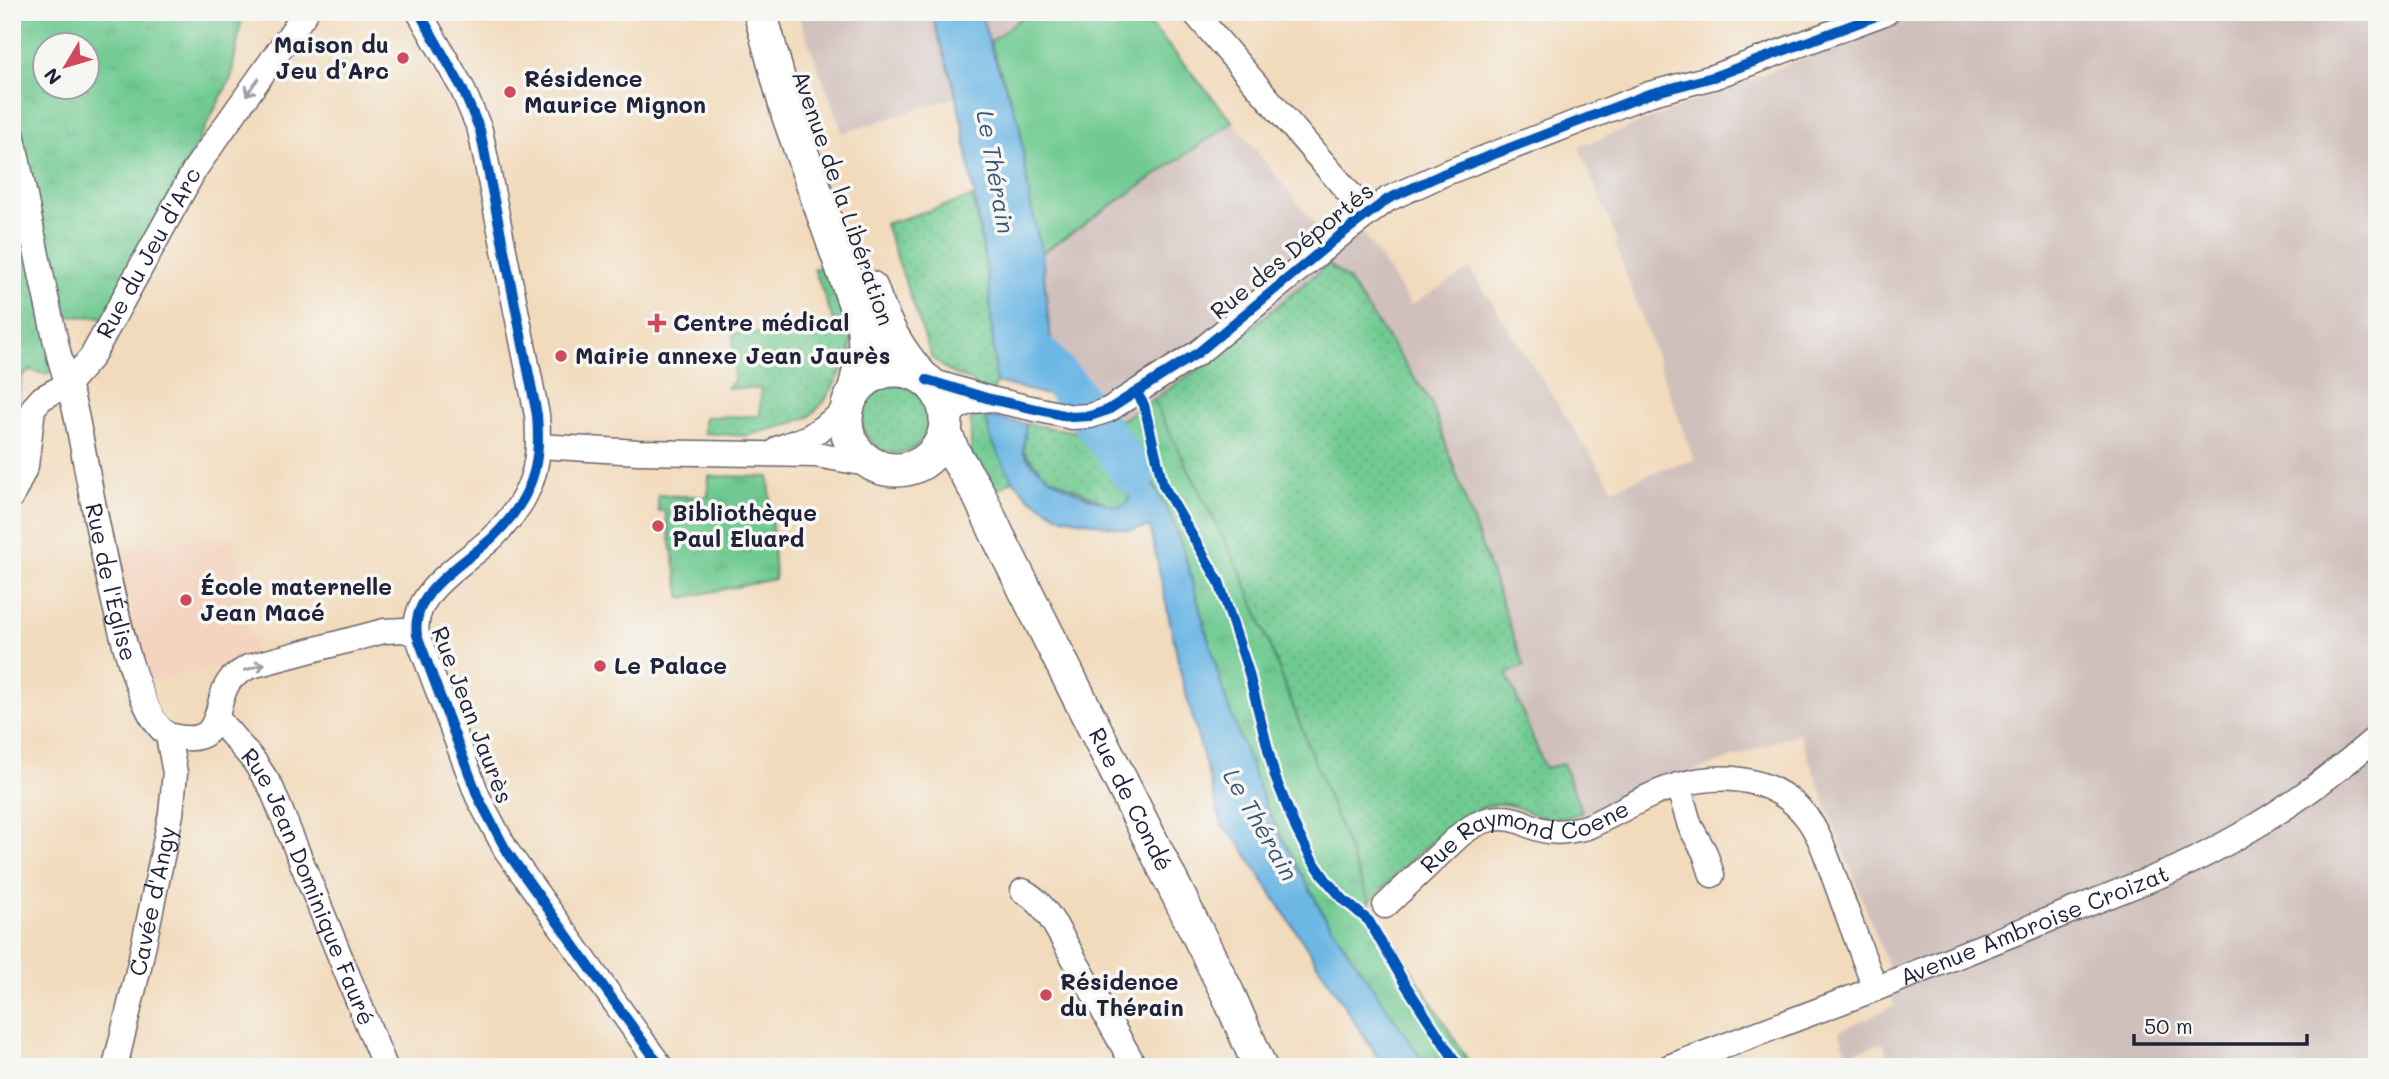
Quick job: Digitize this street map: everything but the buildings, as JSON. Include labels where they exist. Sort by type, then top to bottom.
[{"type":"main road","name":"Avenue de la Libération","points":[[760,12],[788,114],[864,329],[865,348],[850,401]]},
{"type":"main road","name":"Avenue de la Libération","points":[[782,12],[809,116],[879,310],[897,347],[924,378]]},
{"type":"main road","points":[[899,370],[924,378],[942,398],[946,426],[937,451],[916,467],[905,470],[889,470],[873,465],[856,451],[849,439],[846,425],[850,401],[870,377],[884,371],[899,370]]},
{"type":"main road","name":"Rue de Condé","points":[[946,426],[954,454],[978,493],[1228,994],[1260,1067]]},
{"type":"main road","name":"Rue de Condé","points":[[916,467],[934,471],[957,485],[997,534]]},
{"type":"street","name":"Rue du Jeu d'Arc","points":[[12,496],[26,466],[33,408],[42,398],[68,384],[91,358],[195,169],[306,12]]},
{"type":"street","name":"Rue Jean Jaurès","points":[[419,12],[462,89],[480,130],[537,415],[539,446],[529,488],[516,511],[491,539],[425,598],[416,617],[418,635],[478,797],[506,850],[661,1067]]},
{"type":"street","points":[[1194,12],[1367,214]]},
{"type":"street","name":"Rue des Déportés","points":[[924,378],[1035,410],[1080,417],[1100,413],[1199,352],[1367,214],[1388,200],[1427,181],[1649,94],[1713,77],[1887,12]]},
{"type":"street","name":"Rue de l'Église","points":[[12,133],[58,352],[76,413],[98,537],[134,674],[155,724],[168,736]]},
{"type":"street","name":"Rue des Déportés","points":[[946,426],[954,410],[963,404],[990,399]]},
{"type":"street","points":[[758,454],[809,437],[850,401]]},
{"type":"street","points":[[539,446],[638,452],[816,455],[873,465]]},
{"type":"street","points":[[168,736],[200,736],[213,726],[226,688],[231,680],[248,667],[384,631],[404,630],[418,635]]},
{"type":"street","name":"Rue Jean Dominique Fauré","points":[[217,718],[254,761],[271,788],[385,1067]]},
{"type":"street","name":"Cavée d'Angy","points":[[115,1067],[139,967],[173,800],[174,773],[168,736]]},
{"type":"street","name":"Avenue Ambroise Croizat","points":[[1669,1067],[2154,880],[2215,851],[2303,796],[2377,737]]},
{"type":"street","name":"Rue Raymond Coene","points":[[1385,906],[1460,835],[1479,822],[1500,817],[1546,831],[1572,831],[1587,827],[1678,785],[1720,778],[1747,780],[1773,788],[1794,803],[1817,834],[1875,989]]},
{"type":"street","points":[[1678,785],[1690,826],[1705,853],[1712,875]]},
{"type":"street","points":[[1023,891],[1032,896],[1055,925],[1135,1067]]},
{"type":"shaded area","points":[[797,12],[931,12],[956,97],[843,133]]},
{"type":"shaded area","points":[[981,12],[1029,12],[990,42]]},
{"type":"shaded area","points":[[1921,12],[2377,12],[2377,1067],[1891,1067],[1883,1043],[1847,1054],[1839,1031],[1894,1006],[1886,961],[1799,733],[1582,813],[1563,764],[1545,769],[1507,674],[1523,666],[1348,280],[1327,264],[1216,357],[1118,422],[1056,360],[1045,299],[1042,253],[1233,122],[1330,243],[1356,223],[1411,305],[1470,269],[1613,489],[1662,469],[1694,460],[1615,244],[1618,242],[1579,147]]},
{"type":"shaded area","name":"École maternelle Jean Macé","points":[[231,535],[244,610],[257,656],[151,682],[128,591],[124,551]]},
{"type":"green space","points":[[12,12],[243,12],[231,78],[107,317],[56,316],[12,105]]},
{"type":"green space","points":[[1029,12],[1140,12],[1233,122],[1042,253],[1030,202],[1019,123],[990,42]]},
{"type":"green space","points":[[14,114],[56,316],[51,372],[44,374],[31,370],[22,376],[12,437]]},
{"type":"green space","points":[[973,197],[989,284],[996,382],[986,416],[1002,461],[1013,480],[993,493],[971,455],[971,401],[974,382],[950,372],[932,358],[885,224]]},
{"type":"green space","points":[[1328,264],[1348,280],[1431,402],[1524,666],[1507,674],[1545,768],[1563,764],[1582,813],[1550,819],[1505,804],[1482,808],[1447,829],[1369,902],[1243,577],[1153,400],[1216,357]]},
{"type":"green space","points":[[825,266],[851,337],[850,357],[824,402],[809,417],[784,426],[745,436],[704,433],[704,417],[760,416],[761,389],[727,388],[734,381],[733,334],[837,330],[814,269]]},
{"type":"green space","points":[[896,385],[909,388],[920,395],[927,406],[930,419],[927,432],[920,443],[909,450],[896,453],[883,450],[872,443],[865,432],[862,419],[865,406],[872,395],[883,388]]},
{"type":"green space","points":[[1153,400],[1243,577],[1369,902],[1472,1067],[1427,1067],[1323,914],[1267,809],[1226,701],[1172,520],[1126,432],[1118,422]]},
{"type":"green space","points":[[1026,424],[1078,432],[1090,431],[1130,489],[1128,502],[1120,507],[1110,505],[1045,475],[1023,451]]},
{"type":"green space","points":[[709,476],[769,477],[775,579],[681,598],[665,511],[658,511],[658,495],[708,497]]},
{"type":"water","points":[[931,12],[981,12],[990,46],[1019,123],[1030,202],[1042,253],[1049,329],[1056,360],[1094,397],[1044,394],[996,382],[989,284],[962,122]]},
{"type":"water","points":[[986,416],[1026,424],[1023,451],[1040,470],[1080,494],[1120,507],[1128,502],[1130,489],[1090,431],[1118,422],[1126,432],[1172,520],[1226,701],[1267,809],[1323,914],[1427,1067],[1384,1067],[1237,840],[1222,825],[1182,679],[1150,527],[1127,530],[1059,516],[1029,497],[1013,480],[1002,461],[991,439]]},
{"type":"waterway","name":"Le Thérain","points":[[1039,355],[1068,387],[1134,474]]},
{"type":"cycle path","points":[[419,12],[462,88],[480,130],[537,415],[538,434],[534,471],[521,503],[493,537],[431,592],[417,619],[417,635],[478,797],[506,850],[661,1067]]},
{"type":"cycle path","points":[[927,380],[990,399],[1072,417],[1090,416],[1108,410],[1199,352],[1388,199],[1443,174],[1649,94],[1713,77],[1887,12]]},
{"type":"cycle path","points":[[1137,393],[1144,405],[1163,485],[1219,582],[1248,670],[1275,777],[1296,829],[1327,881],[1369,921],[1405,984],[1459,1067]]},
{"type":"place","name":"Maison du Jeu d’Arc","points":[[403,58]]},
{"type":"place","name":"Résidence Maurice Mignon","points":[[510,92]]},
{"type":"place","name":"Centre médical","points":[[657,323]]},
{"type":"place","name":"Mairie annexe Jean Jaurès","points":[[561,356]]},
{"type":"place","name":"Bibliothèque Paul Eluard","points":[[658,526]]},
{"type":"place","name":"École maternelle Jean Macé","points":[[186,600]]},
{"type":"place","name":"Le Palace","points":[[600,666]]},
{"type":"place","name":"Résidence du Thérain","points":[[1046,995]]}]
